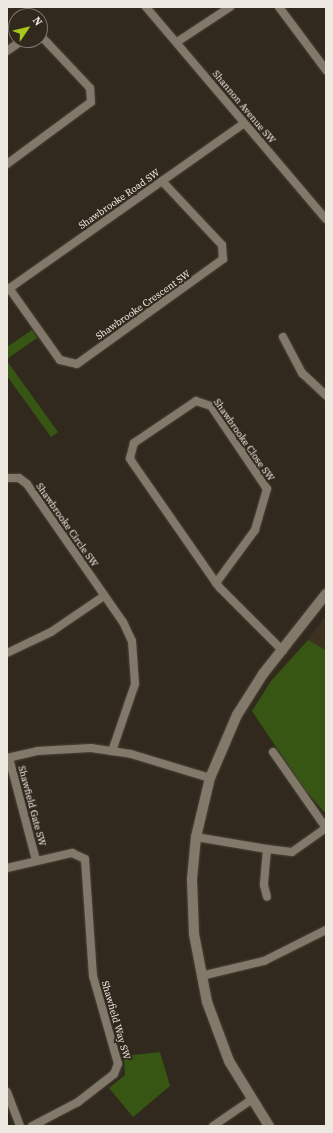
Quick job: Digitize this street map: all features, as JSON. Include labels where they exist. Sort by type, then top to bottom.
[{"type":"street","name":"Shannon Avenue SW","points":[[146,7],[177,42],[243,124],[326,219]]},
{"type":"street","points":[[177,42],[230,7]]},
{"type":"street","points":[[279,7],[326,70]]},
{"type":"street","points":[[7,164],[91,102],[90,88],[48,43]]},
{"type":"street","name":"Shawbrooke Road SW","points":[[8,289],[243,124]]},
{"type":"street","name":"Shawbrooke Crescent SW","points":[[8,289],[64,364],[77,364],[89,356],[223,259],[222,245],[162,181]]},
{"type":"street","points":[[282,337],[302,373],[326,395]]},
{"type":"street","name":"Shawbrooke Close SW","points":[[216,583],[255,530],[267,489],[211,406],[196,401],[134,443],[130,458],[216,583],[283,651]]},
{"type":"street","name":"Shawbrooke Circle SW","points":[[7,478],[16,476],[27,484],[127,629],[136,661],[133,694],[112,751]]},
{"type":"street","points":[[269,1126],[251,1100],[218,1035],[201,976],[192,901],[196,837],[210,778],[237,715],[326,594]]},
{"type":"street","points":[[7,653],[51,632],[104,596]]},
{"type":"street","points":[[8,758],[61,749],[112,751],[210,778]]},
{"type":"street","points":[[196,837],[292,852],[326,828],[273,752]]},
{"type":"street","name":"Shawfield Gate SW","points":[[8,758],[36,860]]},
{"type":"street","points":[[267,849],[264,885],[267,897]]},
{"type":"street","name":"Shawfield Way SW","points":[[7,868],[36,860],[75,853],[86,862],[88,935],[93,976],[118,1067],[114,1074],[78,1102],[32,1126]]},
{"type":"street","points":[[201,976],[264,961],[326,930]]},
{"type":"street","points":[[7,1092],[20,1126]]},
{"type":"street","points":[[213,1126],[251,1100]]},
{"type":"shaded area","points":[[326,615],[326,650],[308,640]]},
{"type":"green space","points":[[32,330],[37,338],[7,359],[7,347]]},
{"type":"green space","points":[[7,361],[58,432],[51,437],[7,376]]},
{"type":"green space","points":[[308,640],[326,650],[326,814],[305,790],[252,711],[271,681]]},
{"type":"green space","points":[[160,1052],[170,1086],[133,1117],[109,1088],[125,1075],[124,1056]]}]
